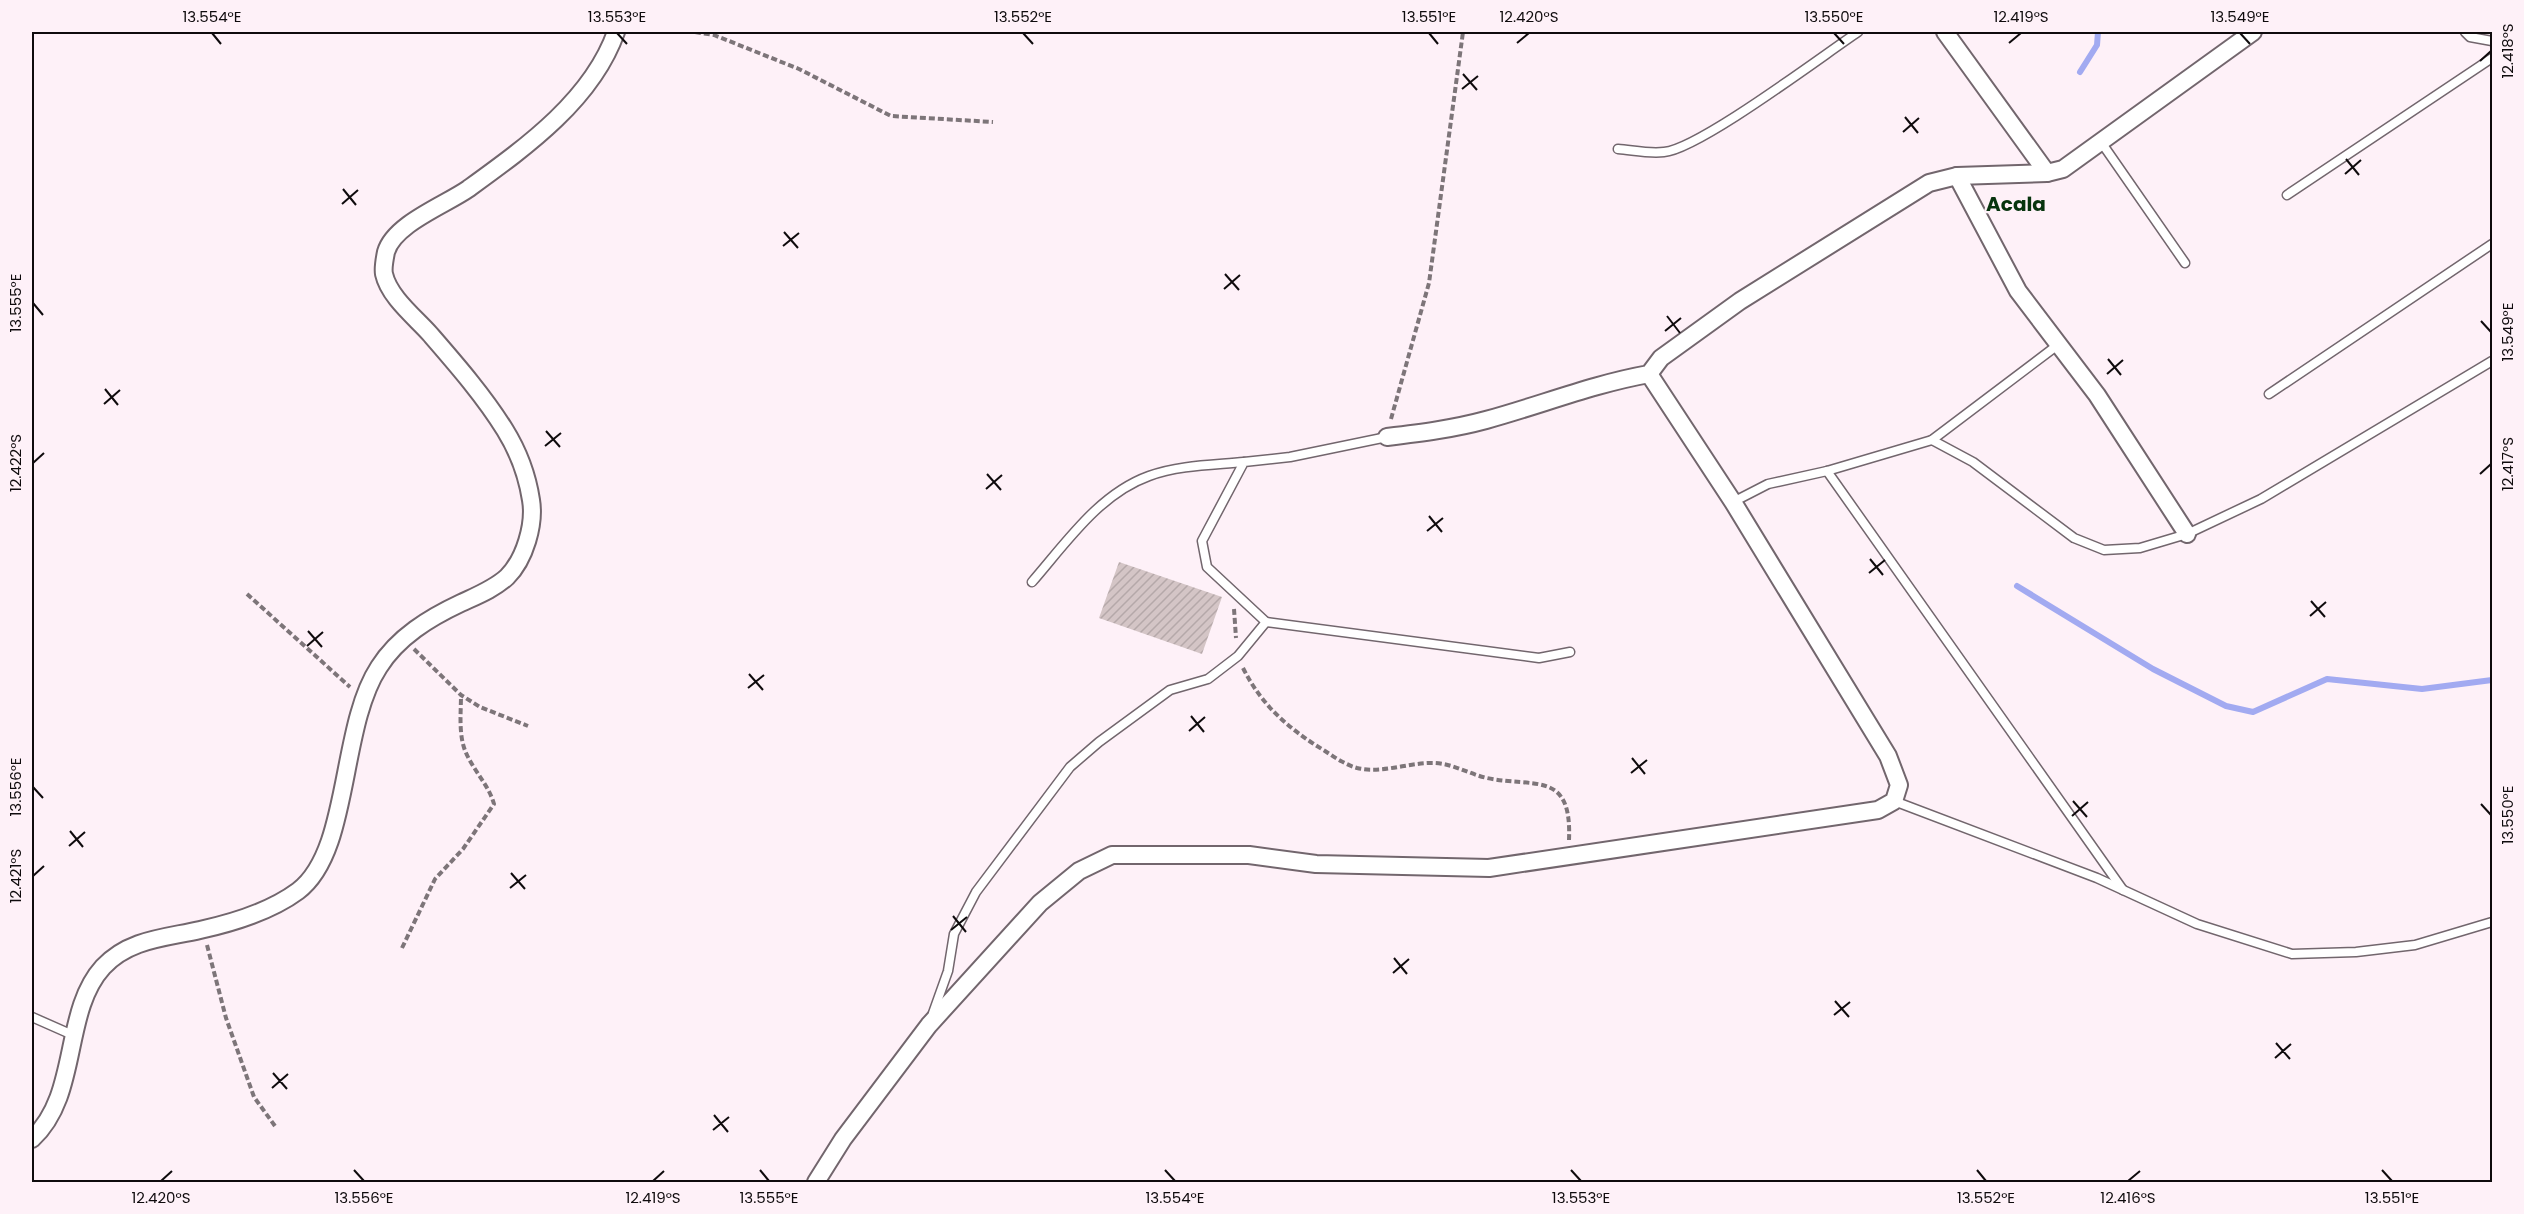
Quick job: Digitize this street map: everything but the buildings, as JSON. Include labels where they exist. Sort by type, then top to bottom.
[{"type":"street","points":[[32,1139],[44,1128],[59,1097],[85,995],[101,969],[121,952],[148,939],[203,929],[261,911],[298,891],[317,872],[330,844],[363,696],[379,666],[403,638],[441,612],[488,590],[508,576],[528,537],[533,506],[527,472],[505,429],[445,351],[396,296],[384,275],[385,254],[391,239],[406,227],[466,190],[550,125],[588,84],[609,53],[616,32]]},
{"type":"street","points":[[1945,32],[2047,173]]},
{"type":"street","points":[[1387,437],[1433,432],[1486,420],[1577,391],[1649,374],[1661,358],[1776,277],[1929,183],[1957,176],[2047,173],[2063,169],[2253,32]]},
{"type":"street","points":[[1957,176],[2018,291],[2097,395],[2187,534]]},
{"type":"street","points":[[816,1182],[843,1139],[929,1025],[1040,903],[1079,871],[1112,855],[1250,855],[1316,864],[1490,868],[1878,810],[1894,801],[1899,785],[1888,756],[1733,502],[1649,374]]},
{"type":"lane","points":[[1618,149],[1665,153],[1689,143],[1716,128],[1858,32]]},
{"type":"lane","points":[[2465,32],[2470,37],[2493,41]]},
{"type":"lane","points":[[2287,195],[2493,58]]},
{"type":"lane","points":[[2102,142],[2185,263]]},
{"type":"lane","points":[[2269,394],[2493,244]]},
{"type":"lane","points":[[1733,502],[1768,484],[1827,471],[1932,440],[2059,343]]},
{"type":"lane","points":[[1932,440],[1973,462],[2074,538],[2104,550],[2140,548],[2187,534],[2302,477],[2493,361]]},
{"type":"lane","points":[[1032,582],[1104,501],[1149,476],[1184,468],[1290,457],[1387,437]]},
{"type":"lane","points":[[1244,462],[1202,541],[1207,567],[1266,622],[1539,658],[1570,652]]},
{"type":"lane","points":[[1827,471],[2123,890]]},
{"type":"lane","points":[[929,1025],[948,970],[954,934],[976,892],[1070,767],[1099,742],[1170,690],[1208,678],[1238,656],[1266,622]]},
{"type":"lane","points":[[1894,801],[2123,890],[2198,924],[2292,954],[2356,952],[2415,945],[2493,922]]},
{"type":"lane","points":[[32,1017],[75,1036]]},
{"type":"path","points":[[695,32],[714,35],[799,69],[891,116],[993,122]]},
{"type":"path","points":[[1387,437],[1429,283],[1463,32]]},
{"type":"path","points":[[1233,593],[1238,656],[1255,692],[1294,732],[1356,768],[1378,769],[1433,763],[1464,768],[1487,778],[1547,784],[1563,800],[1570,820],[1569,856]]},
{"type":"path","points":[[247,594],[332,673],[363,696]]},
{"type":"path","points":[[403,638],[461,695],[480,707],[528,726]]},
{"type":"path","points":[[402,948],[435,879],[463,849],[494,804],[491,794],[466,754],[461,732],[461,695]]},
{"type":"path","points":[[203,929],[226,1018],[254,1097],[275,1126]]},
{"type":"waterway","points":[[2080,72],[2097,45],[2098,32]]},
{"type":"waterway","points":[[2017,586],[2153,669],[2226,706],[2253,712],[2327,679],[2422,689],[2492,680]]},
{"type":"district","name":"Acala","points":[[2016,204]]}]
